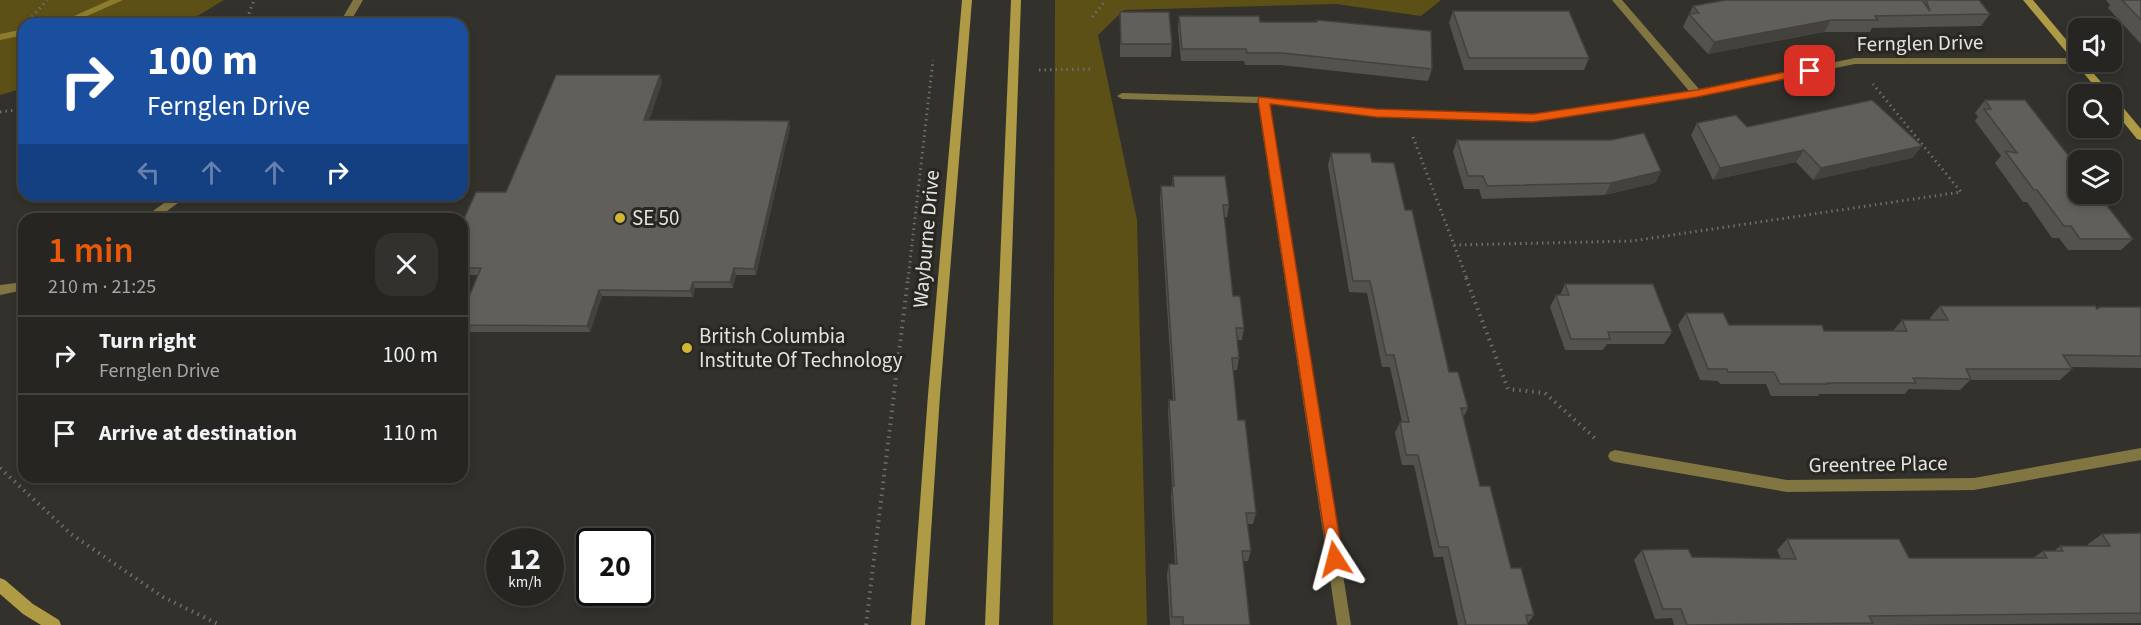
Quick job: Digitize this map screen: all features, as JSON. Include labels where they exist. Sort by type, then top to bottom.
[{"type":"street","points":[[348,18],[358,0]]},
{"type":"street","name":"Wayburne Drive","points":[[918,625],[967,0]]},
{"type":"street","points":[[992,625],[1016,0]]},
{"type":"street","points":[[1617,0],[1697,93]]},
{"type":"street","points":[[2028,0],[2068,49]]},
{"type":"street","name":"Fernglen Drive","points":[[1122,96],[1263,100],[1404,114],[1533,118],[1697,93],[1855,62],[2068,62]]},
{"type":"street","points":[[2087,72],[2098,84]]},
{"type":"street","points":[[1263,100],[1344,625]]},
{"type":"street","points":[[2122,113],[2141,136]]},
{"type":"street","points":[[157,213],[174,201]]},
{"type":"street","points":[[0,290],[18,287]]},
{"type":"street","name":"Greentree Place","points":[[1615,456],[1787,486],[1974,484],[2141,454]]},
{"type":"street","points":[[0,585],[28,609],[54,625]]},
{"type":"path","points":[[32,17],[47,0]]},
{"type":"path","points":[[247,18],[254,0]]},
{"type":"path","points":[[1100,0],[1106,0]]},
{"type":"path","points":[[1092,17],[1106,0]]},
{"type":"path","points":[[866,625],[933,59]]},
{"type":"path","points":[[1454,245],[1632,241],[1961,192],[1855,62]]},
{"type":"path","points":[[1013,70],[1093,69]]},
{"type":"path","points":[[0,112],[18,110]]},
{"type":"path","points":[[1404,114],[1508,389],[1545,393],[1615,456]]},
{"type":"path","points":[[0,468],[71,534],[163,597],[219,625]]},
{"type":"shaded area","points":[[0,0],[224,0],[194,18],[18,18],[18,90],[0,95]]},
{"type":"shaded area","points":[[1055,0],[1441,0],[1421,16],[1336,4],[1124,10],[1098,35],[1137,220],[1147,625],[1053,625]]},
{"type":"building","points":[[1726,0],[1922,0],[1930,11],[1926,0],[1979,0],[1990,14],[1875,16],[1878,20],[1831,20],[1714,42],[1689,14],[1699,13],[1693,6]]},
{"type":"building","points":[[2122,0],[2141,0],[2141,20]]},
{"type":"building","points":[[1453,11],[1569,11],[1589,58],[1469,58]]},
{"type":"building","points":[[1120,12],[1169,12],[1172,44],[1121,44]]},
{"type":"building","points":[[1179,16],[1259,16],[1260,22],[1317,22],[1317,20],[1431,31],[1432,69],[1282,53],[1247,53],[1246,49],[1182,49]]},
{"type":"building","name":"SE 50","points":[[556,75],[660,75],[644,120],[789,121],[754,269],[734,268],[730,282],[693,282],[690,291],[599,290],[587,326],[468,325],[468,299],[481,268],[468,268],[467,213],[476,192],[506,192]]},
{"type":"building","points":[[1872,100],[1922,146],[1821,168],[1804,150],[1720,168],[1697,123],[1736,115],[1747,127]]},
{"type":"building","points":[[1985,100],[2025,100],[2068,155],[2068,204],[2106,204],[2133,239],[2080,239],[2071,226],[2064,226],[2005,151],[2017,153],[1984,109],[1991,109]]},
{"type":"building","points":[[1644,133],[1661,171],[1611,183],[1487,186],[1483,176],[1468,176],[1457,140],[1611,140]]},
{"type":"building","points":[[1331,153],[1370,153],[1372,162],[1394,163],[1405,210],[1412,210],[1449,372],[1458,372],[1468,408],[1461,408],[1480,486],[1490,486],[1511,568],[1521,568],[1534,615],[1526,615],[1528,625],[1466,625],[1448,547],[1439,547],[1418,455],[1406,455],[1400,422],[1409,422],[1394,355],[1386,355],[1370,281],[1353,281]]},
{"type":"building","points":[[1173,176],[1225,176],[1229,205],[1223,205],[1233,296],[1240,296],[1244,328],[1236,328],[1239,358],[1232,358],[1238,420],[1245,420],[1256,513],[1246,513],[1251,551],[1242,551],[1250,625],[1183,625],[1183,617],[1172,617],[1169,564],[1177,564],[1169,400],[1175,400],[1161,186],[1174,186]]},
{"type":"building","points":[[1565,284],[1653,284],[1672,332],[1608,332],[1610,339],[1571,339],[1556,295],[1569,295]]},
{"type":"building","points":[[1940,306],[2095,306],[2097,309],[2100,307],[2141,307],[2141,356],[2063,355],[2072,369],[1966,369],[1971,379],[1913,378],[1916,383],[1780,384],[1774,372],[1728,372],[1727,369],[1708,369],[1686,313],[1723,313],[1729,325],[1822,325],[1824,331],[1907,331],[1902,320],[1948,320]]},
{"type":"building","points":[[2141,533],[2141,613],[1869,616],[1873,623],[1687,625],[1681,609],[1663,609],[1642,550],[1688,549],[1692,557],[1796,559],[1787,539],[1899,539],[1909,558],[2047,558],[2043,551],[2063,551],[2060,546],[2110,546],[2102,534]]},
{"type":"waterway","points":[[75,18],[118,0]]},
{"type":"waterway","points":[[0,37],[18,33]]},
{"type":"place","name":"SE 50","points":[[620,218]]},
{"type":"place","name":"British Columbia Institute Of Technology","points":[[687,348]]},
{"type":"route","points":[[1335,559],[1263,100],[1376,113],[1533,118],[1697,93],[1810,71]]}]
